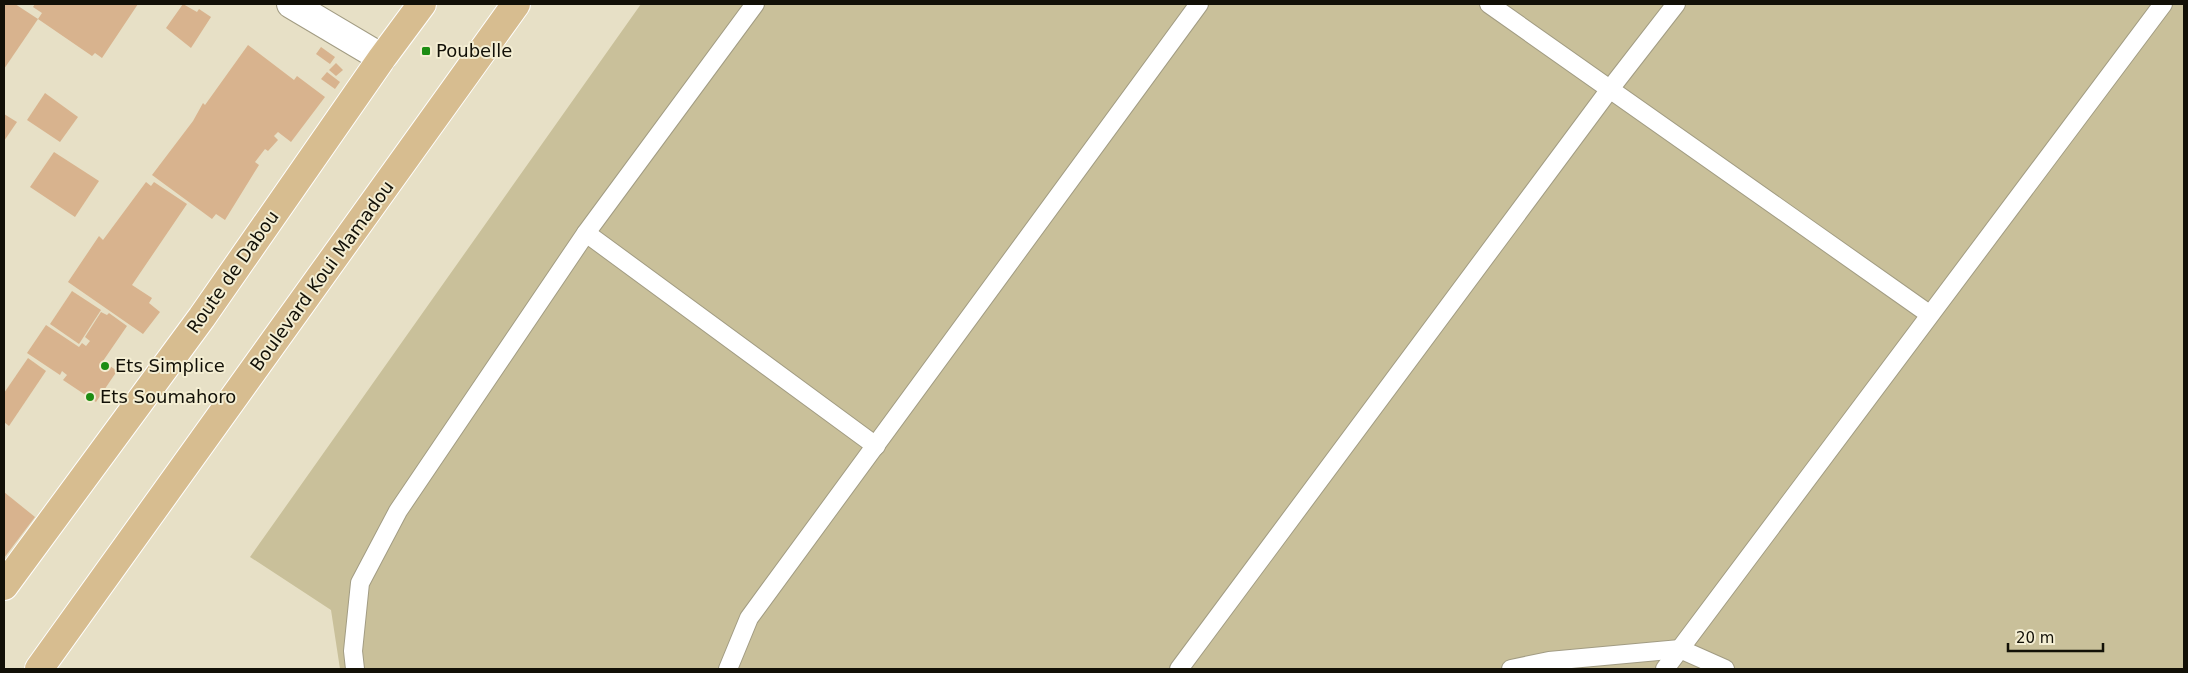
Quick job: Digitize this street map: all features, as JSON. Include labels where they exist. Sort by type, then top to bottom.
[{"type":"main road","name":"Route de Dabou","points":[[4,586],[202,317],[382,58],[422,4]]},
{"type":"main road","name":"Boulevard Koui Mamadou","points":[[39,669],[516,4]]},
{"type":"street","points":[[291,4],[382,58]]},
{"type":"lane","points":[[355,669],[353,651],[360,583],[398,512],[586,233],[754,4]]},
{"type":"lane","points":[[728,669],[749,618],[1199,4]]},
{"type":"lane","points":[[1489,4],[1929,314]]},
{"type":"lane","points":[[1178,669],[1676,4]]},
{"type":"lane","points":[[1665,669],[2163,4]]},
{"type":"lane","points":[[586,233],[876,446]]},
{"type":"lane","points":[[1511,669],[1549,662],[1680,649],[1725,669]]},
{"type":"shaded area","points":[[641,4],[2184,4],[2184,669],[340,669],[331,610],[250,557]]},
{"type":"building","points":[[4,4],[15,4],[38,19],[4,69]]},
{"type":"building","points":[[35,4],[138,4],[102,58],[95,53],[92,56],[38,19],[42,13],[33,7]]},
{"type":"building","points":[[183,4],[197,12],[199,9],[211,17],[191,48],[166,28]]},
{"type":"building","points":[[248,45],[294,80],[297,76],[325,97],[291,142],[278,132],[274,136],[278,140],[268,151],[265,149],[255,162],[259,165],[225,220],[216,214],[212,219],[152,175],[193,121],[203,103],[205,105]]},
{"type":"building","points":[[321,47],[335,57],[330,64],[316,54]]},
{"type":"building","points":[[336,63],[343,70],[336,76],[329,70]]},
{"type":"building","points":[[327,72],[340,82],[335,89],[321,79]]},
{"type":"building","points":[[45,93],[78,117],[60,142],[27,120]]},
{"type":"building","points":[[4,114],[17,122],[4,141]]},
{"type":"building","points":[[54,152],[99,181],[75,217],[30,187]]},
{"type":"building","points":[[146,182],[151,186],[154,182],[187,204],[132,285],[152,298],[149,303],[160,312],[143,334],[68,282],[99,236],[103,240]]},
{"type":"building","points":[[72,291],[101,310],[79,344],[50,324]]},
{"type":"building","points":[[101,312],[107,315],[109,313],[127,326],[103,361],[117,371],[96,402],[63,380],[67,375],[62,371],[60,375],[27,353],[46,325],[79,347],[82,343],[86,346],[90,341],[85,337]]},
{"type":"building","points":[[28,358],[46,371],[9,426],[4,422],[4,393]]},
{"type":"building","points":[[4,492],[35,517],[4,558]]},
{"type":"place","name":"Poubelle","points":[[426,51]]},
{"type":"place","name":"Ets Simplice","points":[[105,366]]},
{"type":"place","name":"Ets Soumahoro","points":[[90,397]]}]
